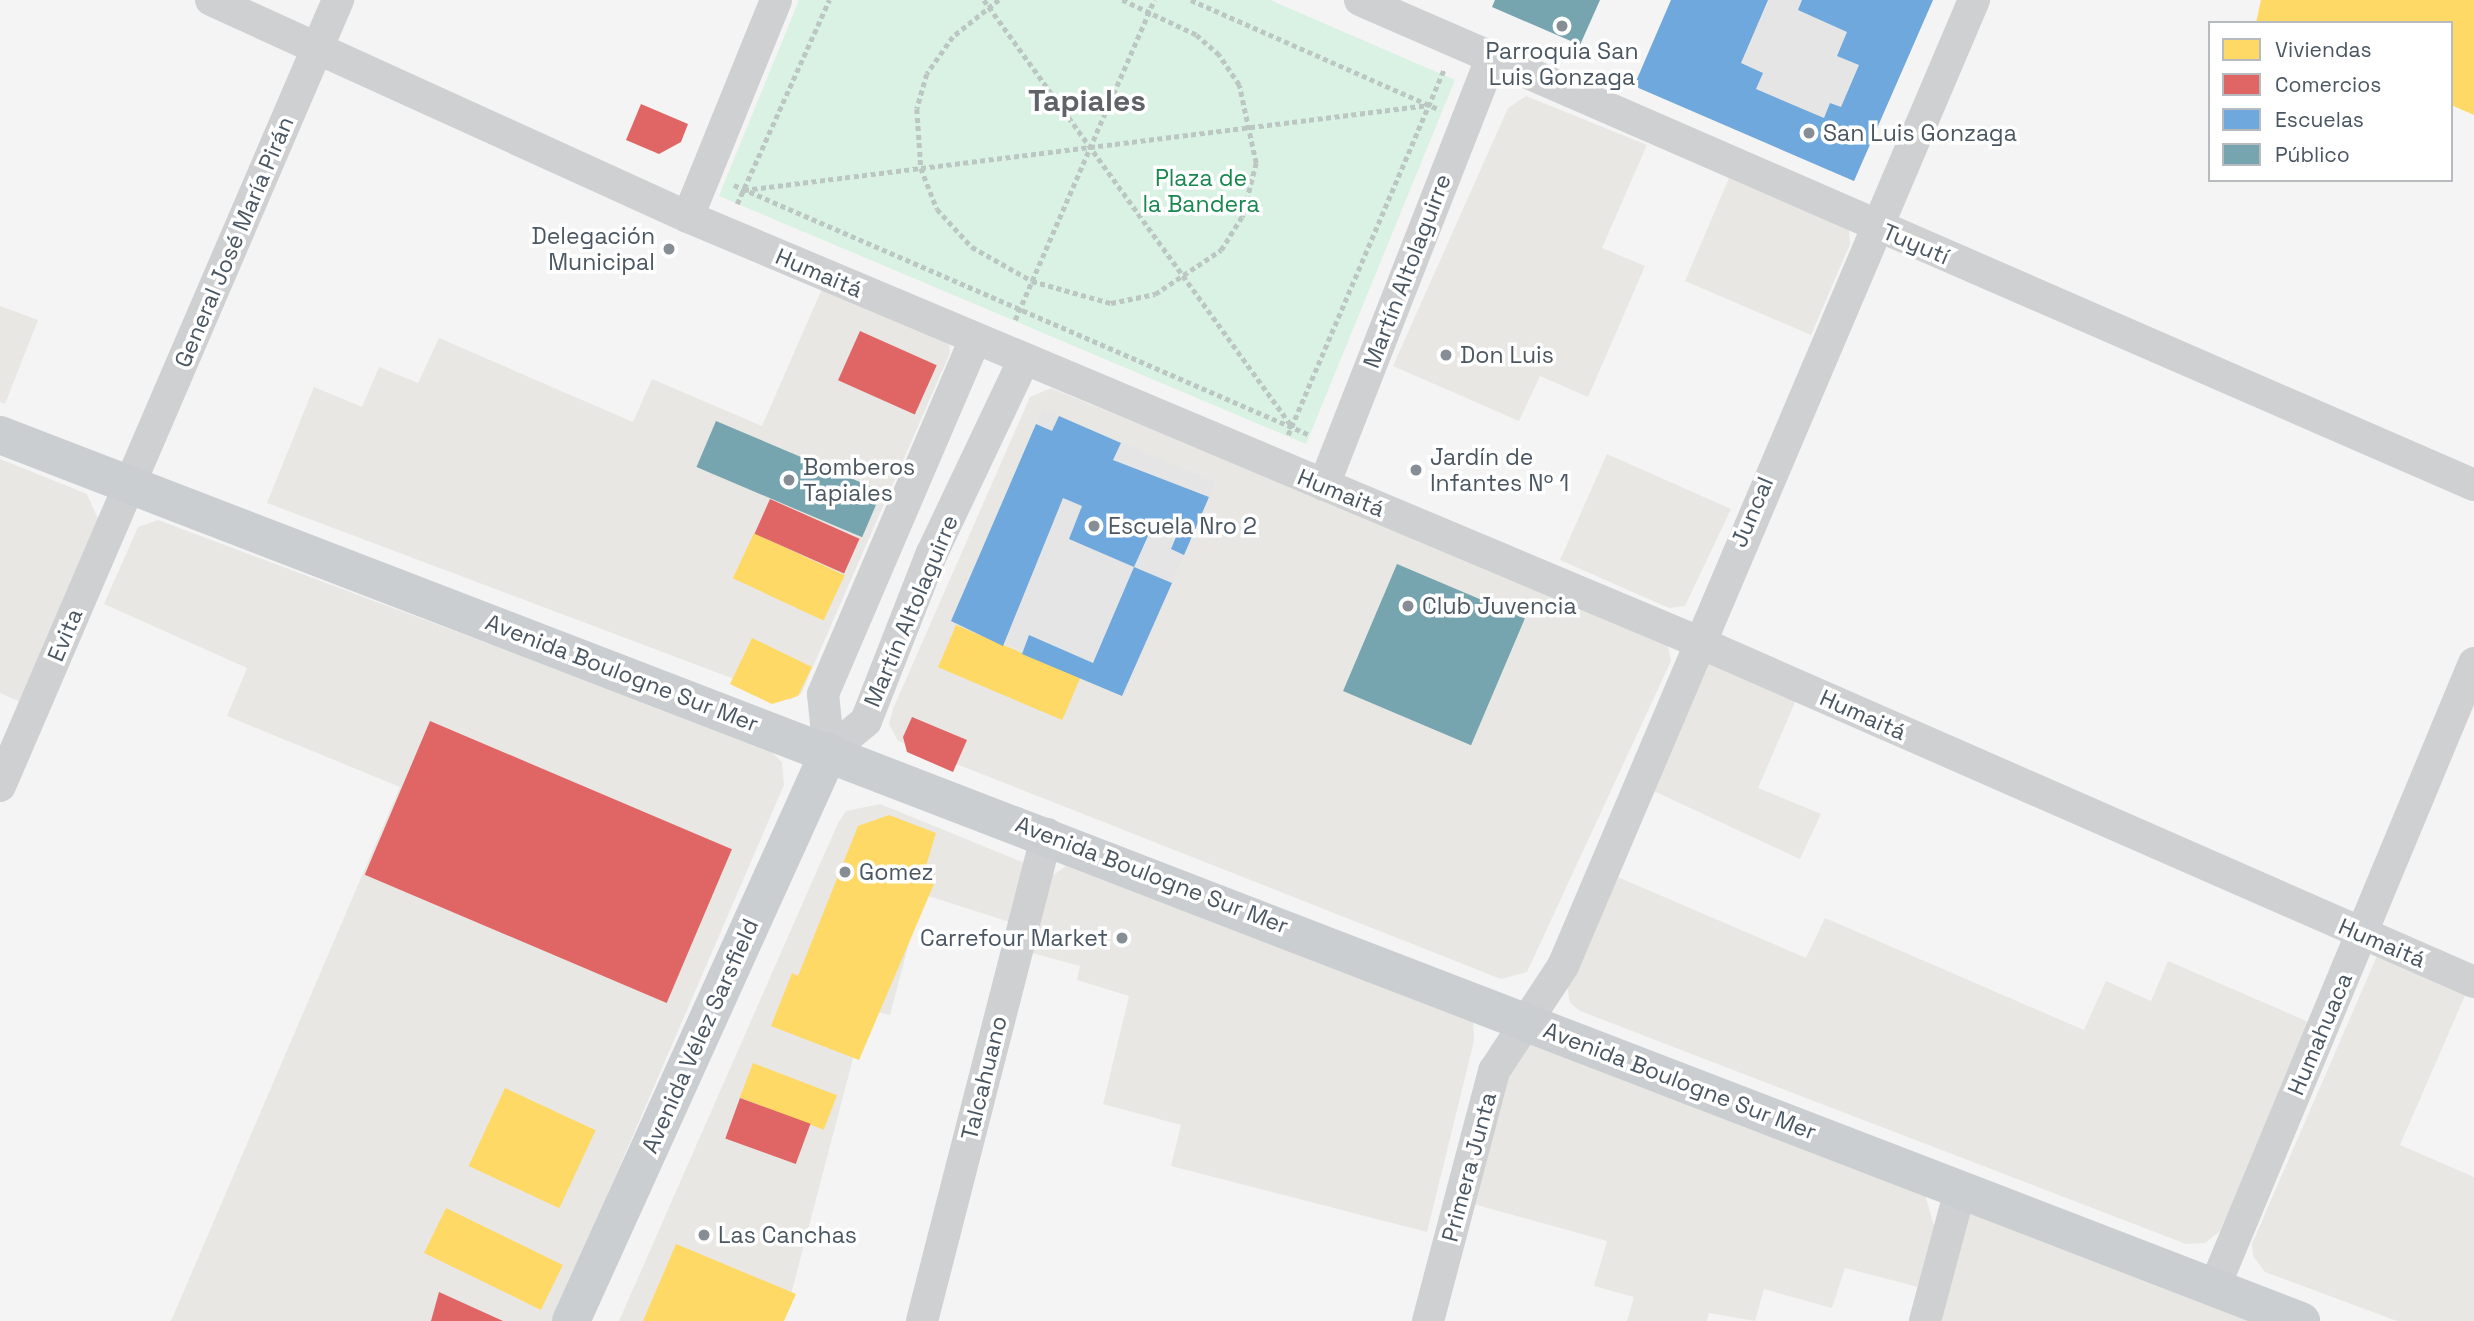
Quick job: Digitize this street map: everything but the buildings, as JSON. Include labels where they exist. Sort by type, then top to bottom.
[{"type":"main road","name":"Avenida Boulogne Sur Mer","points":[[0,435],[1047,834],[2301,1321]]},
{"type":"main road","name":"Avenida Vélez Sarsfield","points":[[571,1321],[829,752]]},
{"type":"street","name":"Humaitá","points":[[211,0],[688,218],[1269,465],[1324,485],[1696,641],[2474,982]]},
{"type":"street","name":"General José María Pirán","points":[[129,484],[338,0]]},
{"type":"street","points":[[688,218],[776,0]]},
{"type":"street","name":"Tuyutí","points":[[1360,0],[1876,227],[2474,485]]},
{"type":"street","name":"Juncal","points":[[1528,1021],[1563,966],[1696,641],[1973,0]]},
{"type":"street","name":"Martín Altolaguirre","points":[[1324,485],[1491,58]]},
{"type":"street","name":"Martín Altolaguirre","points":[[829,752],[823,694],[893,532],[1001,350]]},
{"type":"street","name":"Martín Altolaguirre","points":[[829,752],[866,721],[933,553],[1001,350]]},
{"type":"street","name":"Evita","points":[[0,786],[129,484]]},
{"type":"street","points":[[893,532],[933,553]]},
{"type":"street","name":"Humahuaca","points":[[2214,1288],[2474,663]]},
{"type":"street","name":"Talcahuano","points":[[922,1321],[1047,834]]},
{"type":"street","name":"Primera Junta","points":[[1428,1321],[1494,1071],[1528,1021]]},
{"type":"street","points":[[1925,1321],[1960,1190]]},
{"type":"path","points":[[724,233],[829,0]]},
{"type":"path","points":[[999,0],[986,2],[953,37],[928,74],[917,109],[921,168],[937,209],[972,247],[1032,281],[1111,303],[1155,295],[1186,279],[1221,250],[1242,217],[1256,163],[1251,127],[1239,85],[1219,55],[1196,35],[1122,0]]},
{"type":"path","points":[[1001,350],[1154,0]]},
{"type":"path","points":[[1191,0],[1466,121]]},
{"type":"path","points":[[986,2],[1293,427]]},
{"type":"path","points":[[1269,465],[1293,427],[1455,41]]},
{"type":"path","points":[[744,190],[1429,105]]},
{"type":"path","points":[[708,173],[1338,447]]},
{"type":"shaded area","name":"San Luis Gonzaga","points":[[1671,0],[1933,0],[1854,181],[1634,86]]},
{"type":"shaded area","points":[[1526,96],[1647,145],[1602,248],[1645,266],[1588,397],[1540,376],[1519,421],[1393,366],[1508,108]]},
{"type":"shaded area","points":[[1729,178],[1849,229],[1850,244],[1811,335],[1685,281]]},
{"type":"shaded area","points":[[825,282],[949,342],[950,353],[801,694],[790,700],[267,503],[314,387],[362,407],[379,367],[418,383],[439,338],[633,422],[652,379],[762,426]]},
{"type":"shaded area","points":[[0,306],[38,320],[5,404],[0,402]]},
{"type":"shaded area","points":[[1051,388],[1667,641],[1671,661],[1527,972],[1501,979],[898,741],[889,724],[893,709],[1030,397]]},
{"type":"shaded area","name":"Escuela Nro 2","points":[[1043,409],[1215,482],[1125,695],[953,622]]},
{"type":"shaded area","points":[[1607,454],[1731,509],[1685,606],[1669,608],[1560,560]]},
{"type":"shaded area","points":[[0,459],[87,494],[98,519],[25,704],[0,693]]},
{"type":"shaded area","points":[[158,520],[767,748],[782,762],[784,785],[553,1321],[171,1321],[400,787],[227,716],[247,668],[104,604],[138,527]]},
{"type":"shaded area","points":[[1708,662],[1799,693],[1758,788],[1821,814],[1800,859],[1647,788]]},
{"type":"shaded area","points":[[880,804],[1027,864],[1016,924],[922,894],[890,1015],[866,1009],[784,1321],[619,1321],[838,823],[846,811]]},
{"type":"shaded area","points":[[1066,866],[1473,1017],[1474,1041],[1427,1232],[1171,1166],[1181,1125],[1103,1104],[1129,996],[1077,980],[1080,966],[1032,953],[1052,876]]},
{"type":"shaded area","points":[[1613,875],[1806,958],[1825,918],[2084,1030],[2106,981],[2151,1001],[2168,961],[2311,1023],[2220,1231],[2205,1243],[2186,1244],[1580,1011],[1570,1003],[1566,981]]},
{"type":"shaded area","points":[[2377,956],[2470,984],[2400,1145],[2474,1177],[2474,1321],[2397,1321],[2265,1272],[2253,1256],[2252,1244]]},
{"type":"shaded area","points":[[1530,1042],[1924,1191],[1935,1229],[1918,1287],[1845,1268],[1832,1308],[1764,1289],[1755,1321],[1709,1313],[1707,1321],[1627,1321],[1634,1297],[1594,1286],[1607,1241],[1466,1202],[1499,1075]]},
{"type":"shaded area","points":[[1976,1210],[2279,1321],[1938,1321],[1969,1215]]},
{"type":"green space","name":"Plaza de la Bandera","points":[[799,0],[1270,0],[1455,80],[1306,444],[719,196]]},
{"type":"place","name":"Parroquia San Luis Gonzaga","points":[[1562,26]]},
{"type":"place","name":"San Luis Gonzaga","points":[[1809,133]]},
{"type":"place","name":"Delegación Municipal","points":[[669,249]]},
{"type":"place","name":"Don Luis","points":[[1446,355]]},
{"type":"place","name":"Jardín de Infantes Nº 1","points":[[1416,470]]},
{"type":"place","name":"Bomberos Tapiales","points":[[789,480]]},
{"type":"place","name":"Escuela Nro 2","points":[[1094,526]]},
{"type":"place","name":"Club Juvencia","points":[[1408,606]]},
{"type":"place","name":"Gomez","points":[[845,872]]},
{"type":"place","name":"Carrefour Market","points":[[1122,938]]},
{"type":"place","name":"Las Canchas","points":[[704,1235]]},
{"type":"district","name":"Tapiales","points":[[1087,101]]}]
